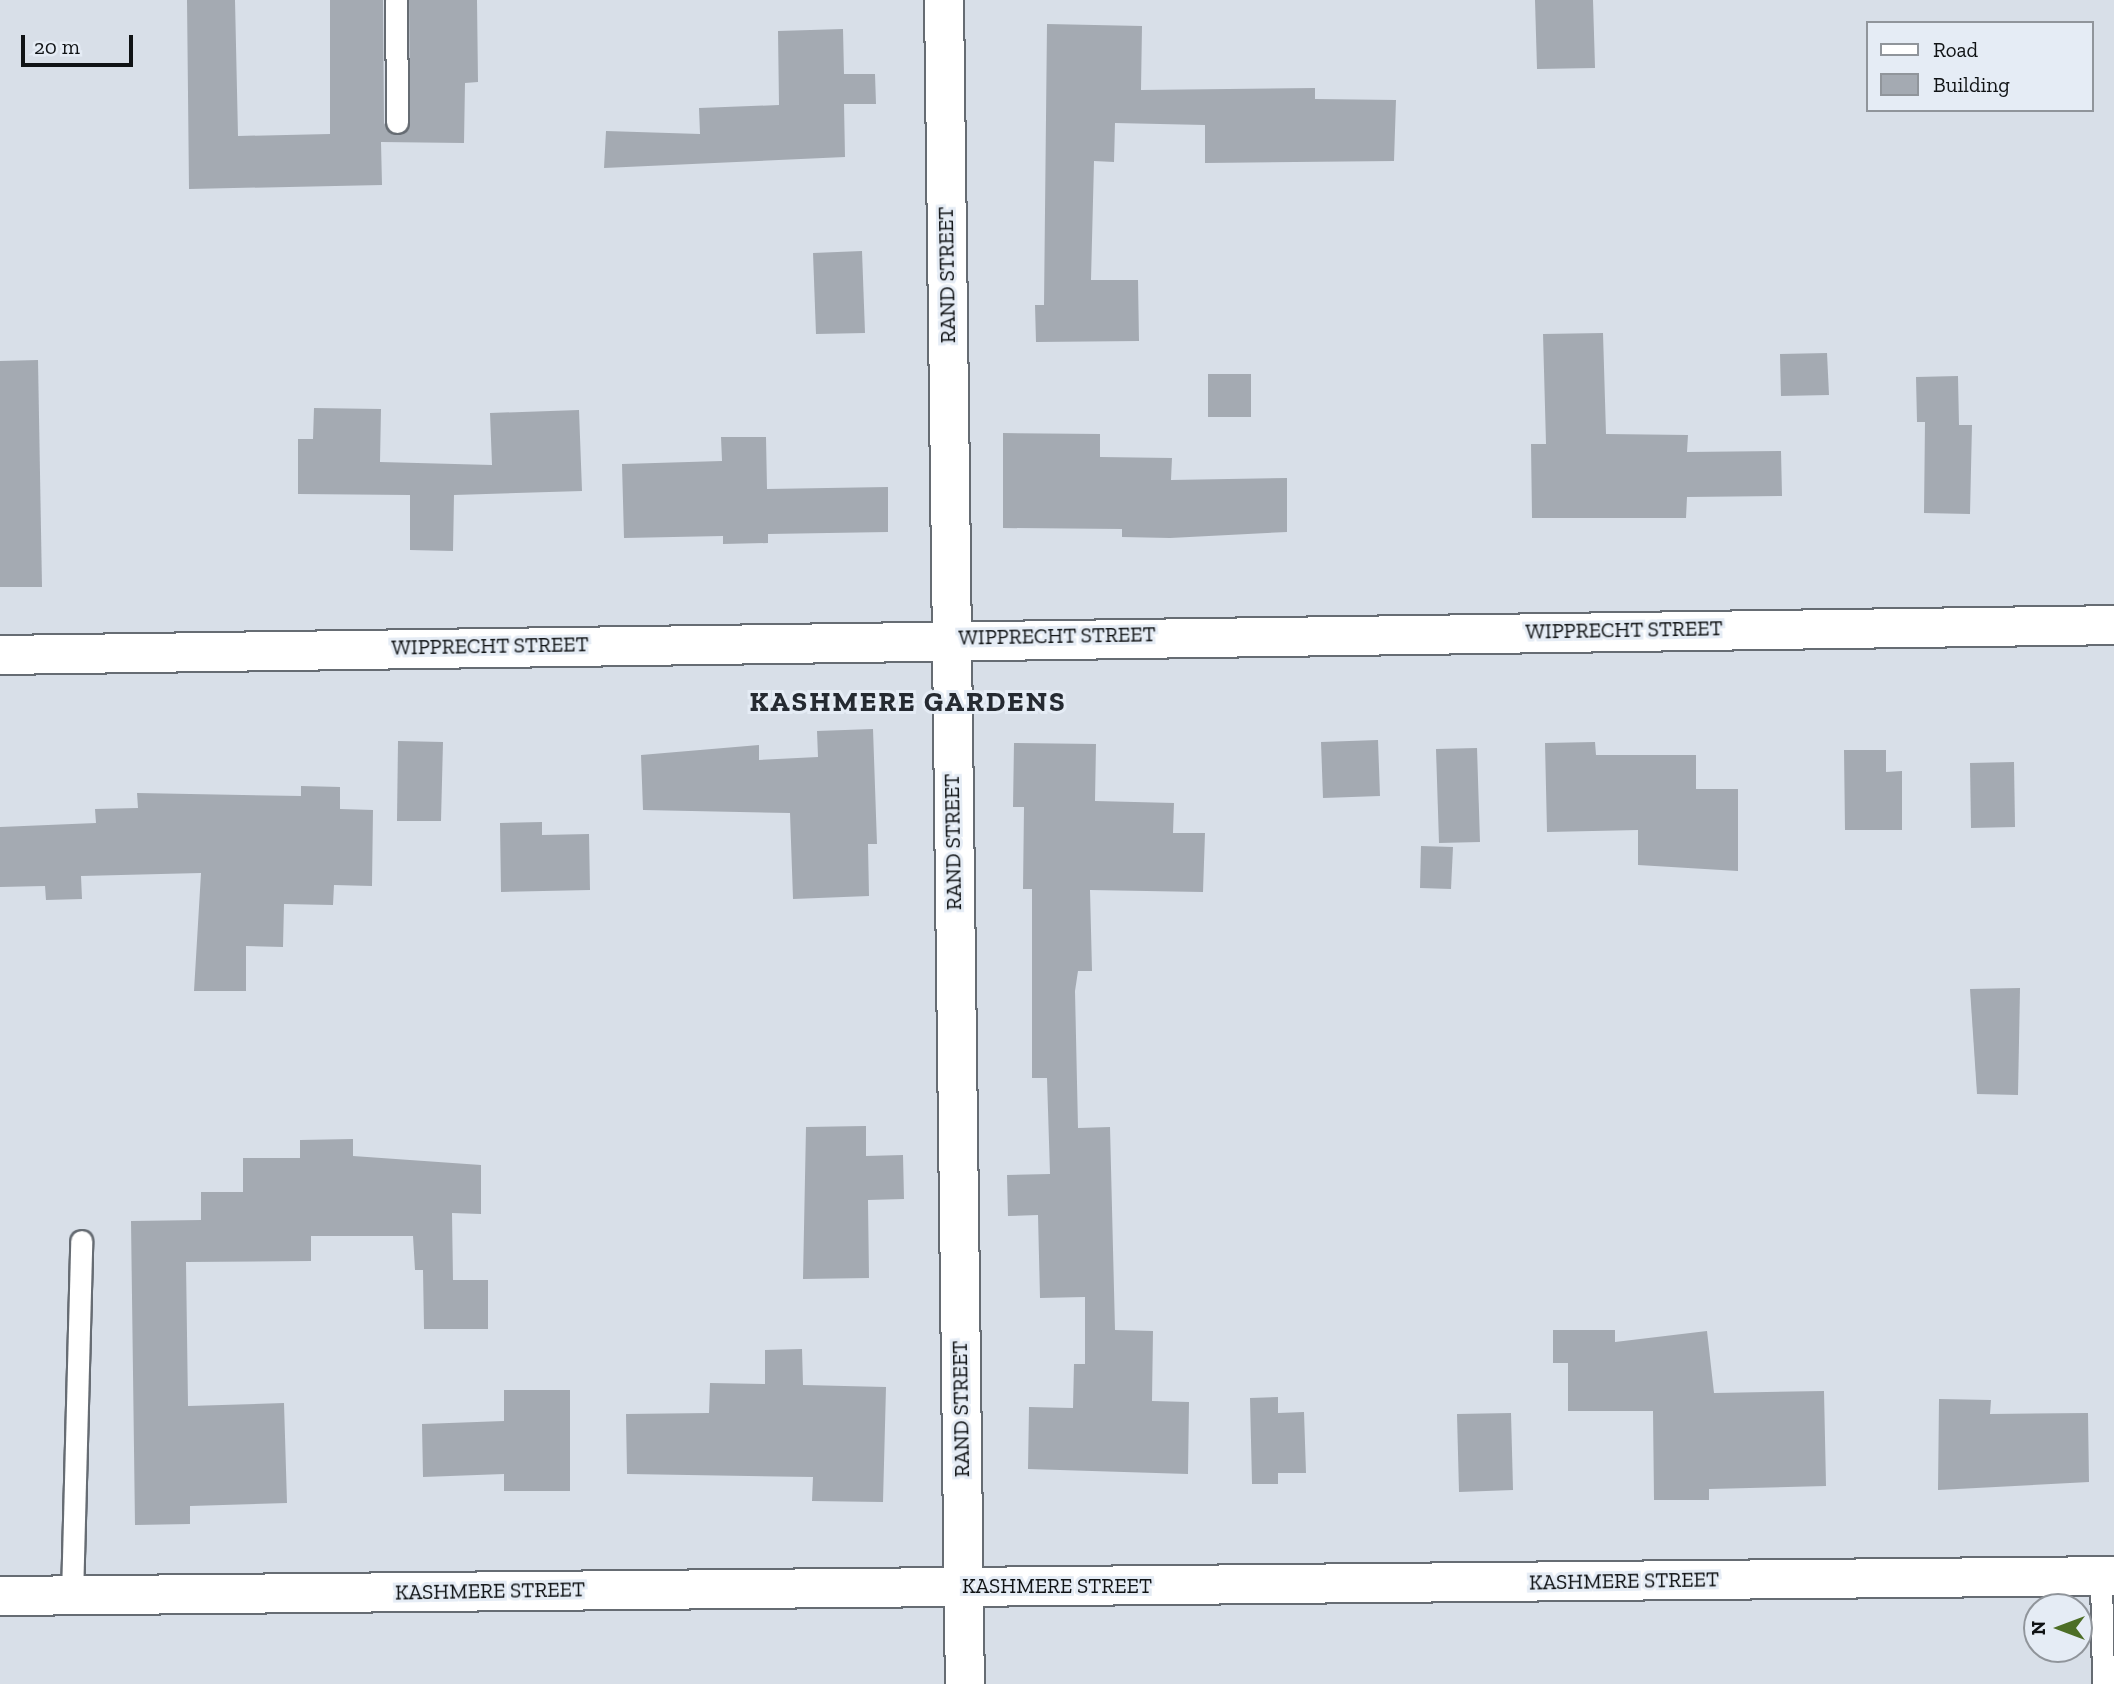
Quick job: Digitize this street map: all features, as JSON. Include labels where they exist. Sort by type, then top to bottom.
[{"type":"street","name":"RAND STREET","points":[[944,0],[965,1684]]},
{"type":"street","name":"WIPPRECHT STREET","points":[[0,655],[950,637],[2114,625]]},
{"type":"street","name":"KASHMERE STREET","points":[[0,1596],[2107,1576]]},
{"type":"lane","points":[[396,0],[397,122]]},
{"type":"lane","points":[[72,1596],[81,1241]]},
{"type":"lane","points":[[2103,1684],[2107,1576]]},
{"type":"building","points":[[187,0],[235,0],[238,136],[330,134],[330,0],[383,0],[384,123],[391,134],[403,134],[410,122],[409,0],[477,0],[478,82],[465,83],[464,143],[381,142],[382,185],[189,189]]},
{"type":"building","points":[[1535,0],[1593,0],[1595,68],[1537,69]]},
{"type":"building","points":[[1047,24],[1142,26],[1141,90],[1315,88],[1315,99],[1396,100],[1394,161],[1205,163],[1205,125],[1115,123],[1114,162],[1094,161],[1091,280],[1138,280],[1139,341],[1036,342],[1035,305],[1044,305]]},
{"type":"building","points":[[843,29],[844,74],[875,74],[876,104],[844,104],[845,157],[604,168],[606,131],[700,134],[699,108],[779,105],[778,31]]},
{"type":"building","points":[[862,251],[865,333],[816,334],[813,253]]},
{"type":"building","points":[[1603,333],[1606,434],[1688,435],[1687,452],[1781,451],[1782,496],[1687,497],[1686,518],[1532,518],[1531,444],[1546,444],[1543,334]]},
{"type":"building","points":[[1827,353],[1829,395],[1781,396],[1780,354]]},
{"type":"building","points":[[38,360],[42,587],[0,587],[0,361]]},
{"type":"building","points":[[1208,374],[1251,374],[1251,417],[1208,417]]},
{"type":"building","points":[[1958,376],[1959,425],[1972,425],[1970,514],[1924,513],[1925,422],[1917,422],[1916,377]]},
{"type":"building","points":[[314,408],[381,409],[380,462],[492,465],[490,413],[579,410],[582,491],[454,495],[453,551],[410,550],[410,495],[298,494],[298,439],[313,439]]},
{"type":"building","points":[[1003,433],[1100,434],[1100,457],[1172,458],[1171,480],[1287,478],[1287,532],[1170,538],[1122,537],[1122,529],[1003,528]]},
{"type":"building","points":[[721,437],[766,437],[767,489],[888,487],[888,532],[768,534],[768,543],[723,544],[723,536],[624,538],[622,464],[722,461]]},
{"type":"building","points":[[873,729],[877,844],[868,844],[869,896],[793,899],[790,813],[643,810],[641,755],[759,745],[759,760],[818,757],[817,731]]},
{"type":"building","points":[[1378,740],[1380,796],[1323,798],[1321,742]]},
{"type":"building","points":[[398,741],[443,742],[441,821],[397,821]]},
{"type":"building","points":[[1595,742],[1596,755],[1696,755],[1696,789],[1738,789],[1738,871],[1638,865],[1638,830],[1547,832],[1545,743]]},
{"type":"building","points":[[1014,743],[1096,744],[1095,801],[1174,803],[1173,833],[1205,833],[1203,892],[1090,890],[1092,971],[1078,971],[1075,991],[1078,1128],[1110,1127],[1115,1330],[1153,1331],[1152,1401],[1189,1402],[1188,1474],[1028,1469],[1029,1407],[1073,1408],[1074,1364],[1085,1364],[1085,1297],[1040,1298],[1038,1215],[1008,1216],[1007,1175],[1050,1174],[1047,1078],[1032,1078],[1032,889],[1023,889],[1024,807],[1013,807]]},
{"type":"building","points":[[1477,748],[1480,842],[1439,843],[1436,749]]},
{"type":"building","points":[[1844,750],[1886,750],[1886,772],[1902,771],[1902,830],[1845,830]]},
{"type":"building","points":[[2014,762],[2015,827],[1971,828],[1970,763]]},
{"type":"building","points":[[301,786],[340,787],[340,809],[373,810],[372,886],[334,885],[333,905],[284,904],[283,947],[246,946],[246,991],[194,991],[201,873],[81,876],[82,899],[46,900],[45,886],[0,887],[0,827],[96,823],[95,809],[138,808],[137,793],[301,796]]},
{"type":"building","points":[[542,822],[542,835],[589,834],[590,890],[501,892],[500,823]]},
{"type":"building","points":[[1421,846],[1453,847],[1451,889],[1420,888]]},
{"type":"building","points":[[2020,988],[2018,1095],[1977,1094],[1970,989]]},
{"type":"building","points":[[866,1126],[866,1156],[903,1155],[904,1199],[868,1200],[869,1278],[803,1279],[806,1127]]},
{"type":"building","points":[[353,1139],[353,1156],[481,1165],[481,1214],[452,1213],[453,1280],[488,1280],[488,1329],[424,1329],[423,1270],[415,1270],[413,1236],[311,1236],[311,1261],[186,1262],[188,1406],[284,1403],[287,1503],[190,1506],[190,1524],[135,1525],[131,1221],[201,1220],[201,1192],[243,1192],[243,1158],[300,1158],[300,1140]]},
{"type":"building","points":[[1553,1330],[1615,1330],[1615,1342],[1707,1331],[1714,1393],[1824,1391],[1826,1486],[1709,1489],[1709,1500],[1654,1500],[1653,1411],[1568,1411],[1568,1363],[1553,1363]]},
{"type":"building","points":[[802,1349],[803,1385],[886,1387],[883,1502],[812,1501],[813,1477],[627,1474],[626,1414],[709,1413],[710,1383],[765,1384],[765,1350]]},
{"type":"building","points":[[504,1390],[570,1390],[570,1491],[504,1491],[504,1474],[423,1477],[422,1424],[504,1421]]},
{"type":"building","points":[[1278,1397],[1278,1413],[1304,1412],[1306,1473],[1278,1473],[1278,1484],[1252,1484],[1250,1398]]},
{"type":"building","points":[[1939,1399],[1991,1400],[1990,1414],[2088,1413],[2089,1482],[1938,1490]]},
{"type":"building","points":[[1511,1413],[1513,1490],[1459,1492],[1457,1414]]},
{"type":"district","name":"KASHMERE GARDENS","points":[[908,702]]}]
